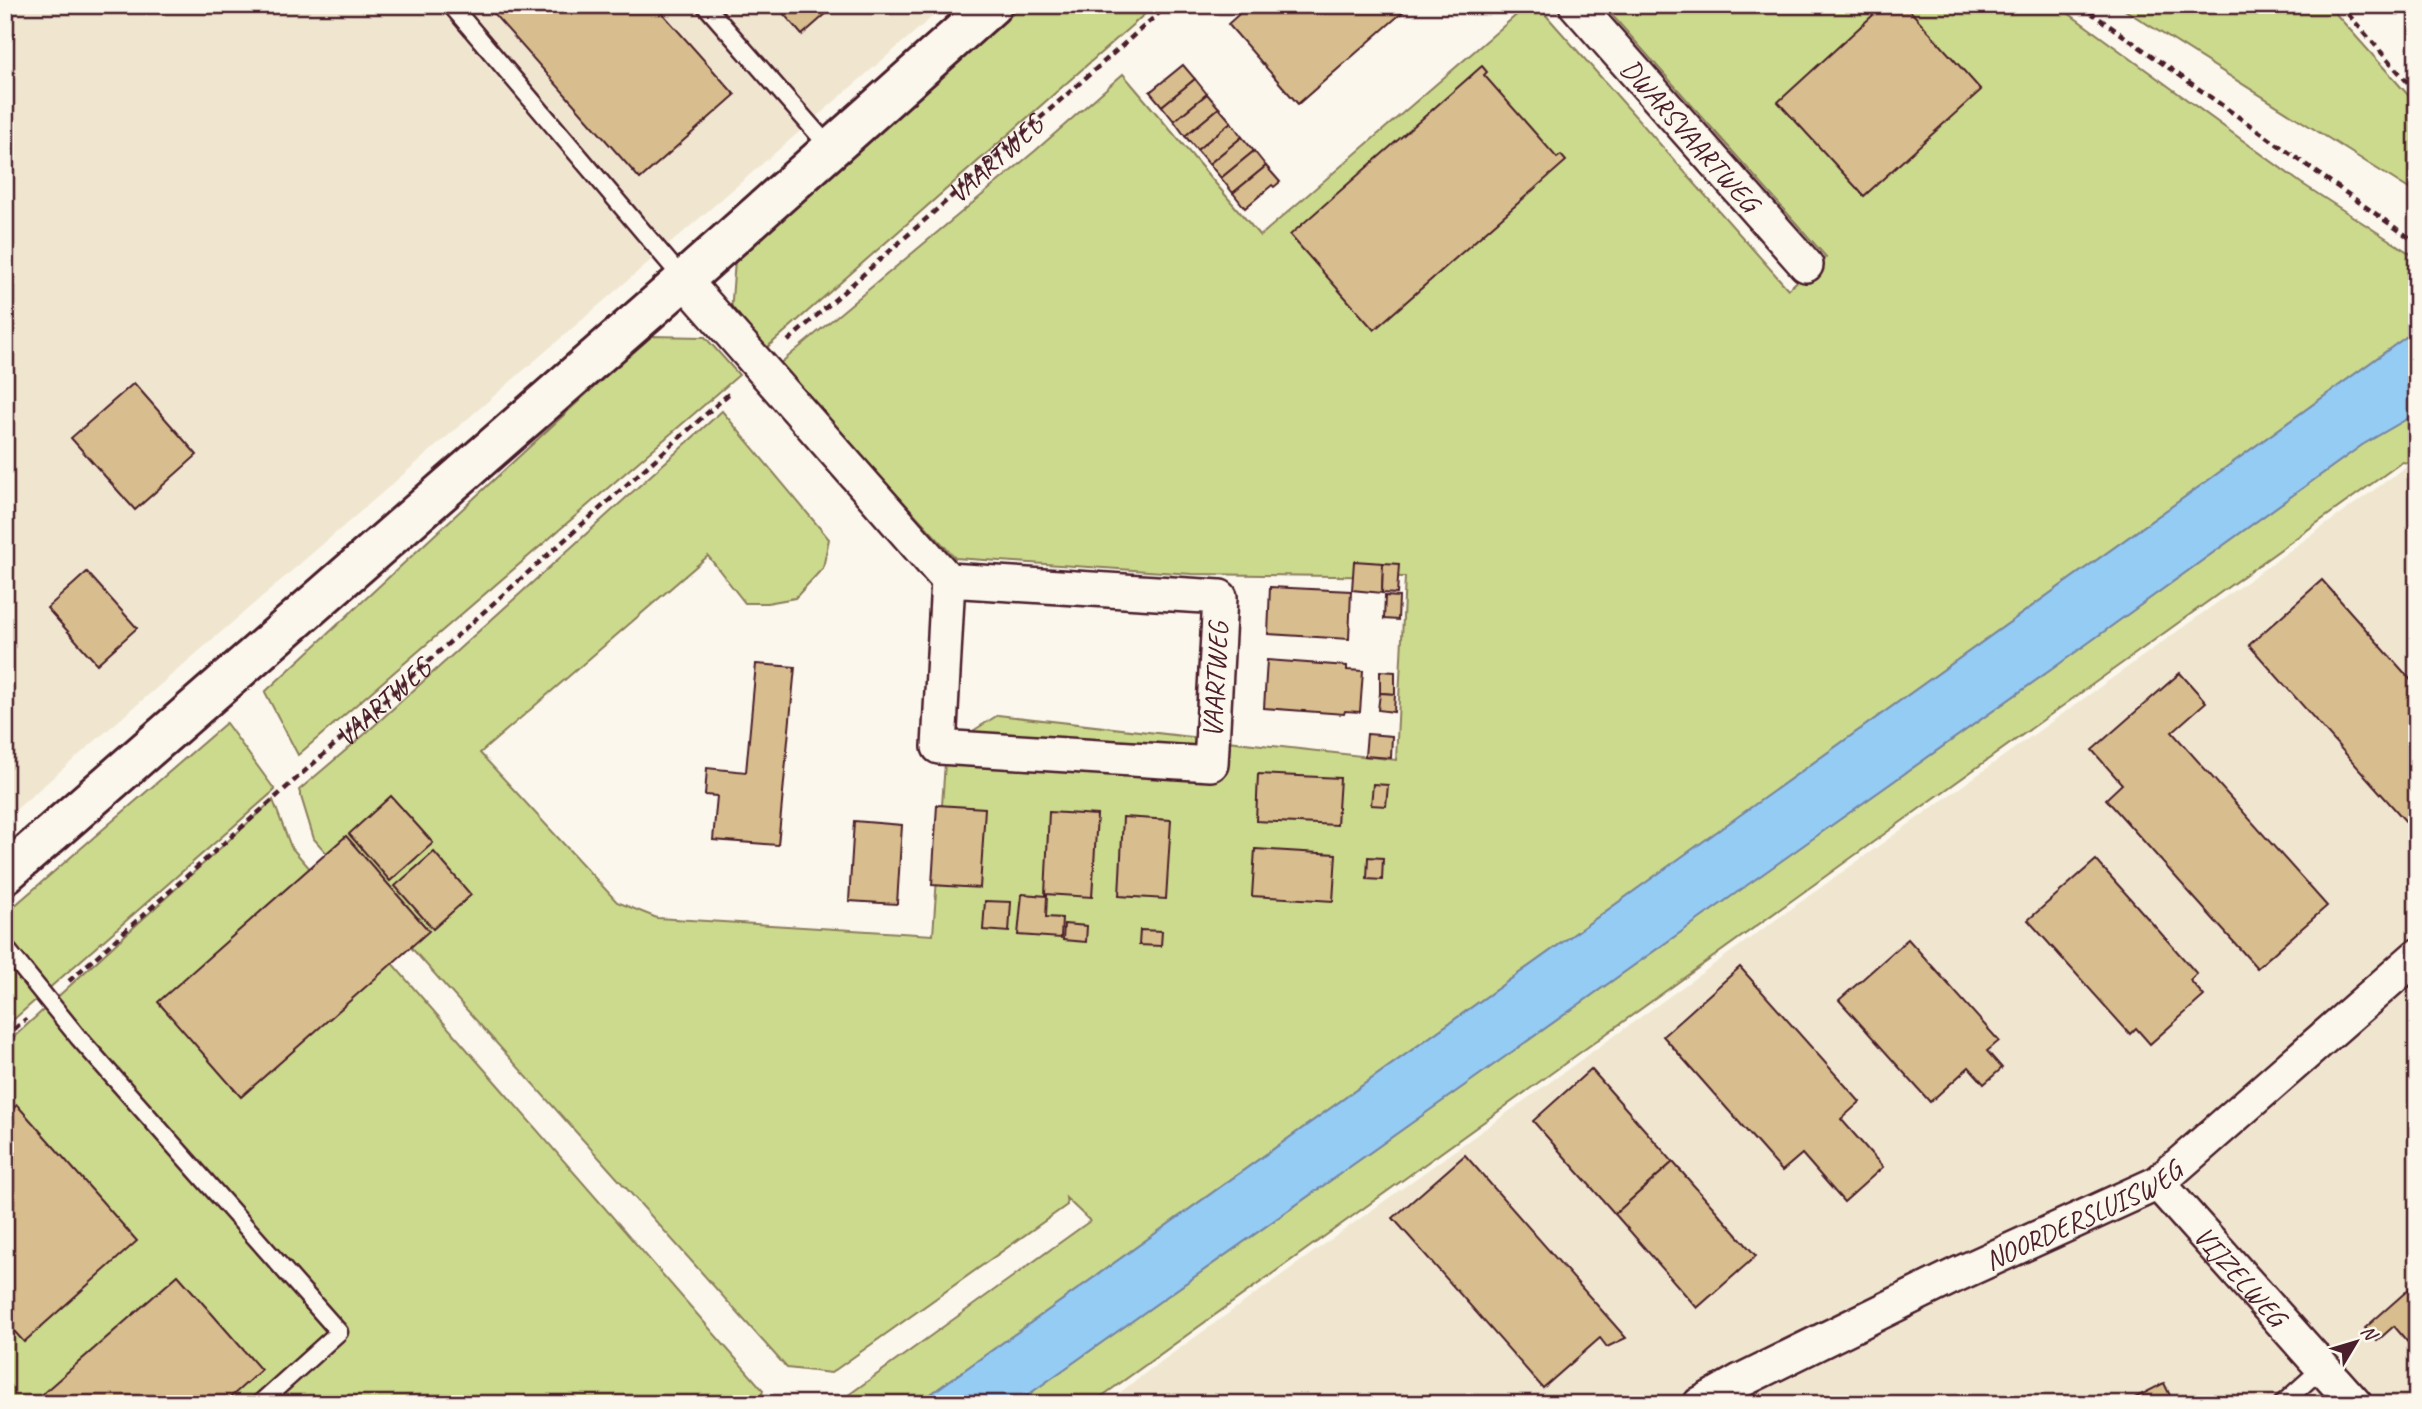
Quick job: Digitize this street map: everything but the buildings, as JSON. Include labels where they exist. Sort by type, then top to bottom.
[{"type":"street","name":"DWARSVAARTWEG","points":[[1576,5],[1806,265]]},
{"type":"street","points":[[5,874],[684,280],[831,149],[981,9]]},
{"type":"street","points":[[684,280],[948,580]]},
{"type":"street","name":"VAARTWEG","points":[[948,580],[1220,597],[1210,764],[939,747],[948,580]]},
{"type":"street","name":"NOORDERSLUISWEG","points":[[1700,1404],[1740,1381],[1954,1276],[2158,1183],[2417,956]]},
{"type":"street","name":"VIJZELWEG","points":[[2158,1183],[2355,1404]]},
{"type":"lane","points":[[451,5],[684,280]]},
{"type":"lane","points":[[705,5],[831,149]]},
{"type":"lane","points":[[5,947],[78,1037],[339,1332],[259,1404]]},
{"type":"lane","points":[[2282,1404],[2323,1367]]},
{"type":"path","name":"VAARTWEG","points":[[5,1037],[1168,5]]},
{"type":"path","points":[[2080,5],[2417,243]]},
{"type":"path","points":[[2340,5],[2417,93]]},
{"type":"shaded area","points":[[5,5],[946,5],[5,819]]},
{"type":"shaded area","points":[[2417,459],[2417,1404],[1105,1404],[1148,1371]]},
{"type":"green space","points":[[1023,5],[1155,5],[764,350],[731,313],[735,260]]},
{"type":"green space","points":[[1528,5],[1537,5],[1788,289],[1826,257],[1603,5],[2057,5],[2301,183],[2417,258],[2417,329],[917,1404],[836,1404],[1090,1221],[1066,1198],[1067,1205],[831,1373],[787,1368],[314,839],[299,790],[365,734],[722,411],[829,539],[823,568],[795,598],[767,603],[745,603],[708,556],[480,753],[617,902],[657,918],[933,935],[946,748],[998,715],[1396,760],[1405,577],[1192,574],[955,558],[778,365],[1035,151],[1123,74],[1260,236]]},
{"type":"green space","points":[[2117,5],[2328,5],[2417,105],[2417,194]]},
{"type":"green space","points":[[649,336],[705,337],[739,375],[298,755],[265,692]]},
{"type":"green space","points":[[2417,413],[2417,464],[2402,462],[1091,1404],[1015,1404],[2052,669],[2362,445]]},
{"type":"green space","points":[[226,723],[275,790],[5,1027],[5,914]]},
{"type":"green space","points":[[273,800],[291,847],[763,1390],[760,1404],[5,1404],[5,1045]]},
{"type":"water","points":[[2417,329],[2417,413],[2362,445],[2052,669],[1015,1404],[917,1404],[2210,479]]}]
